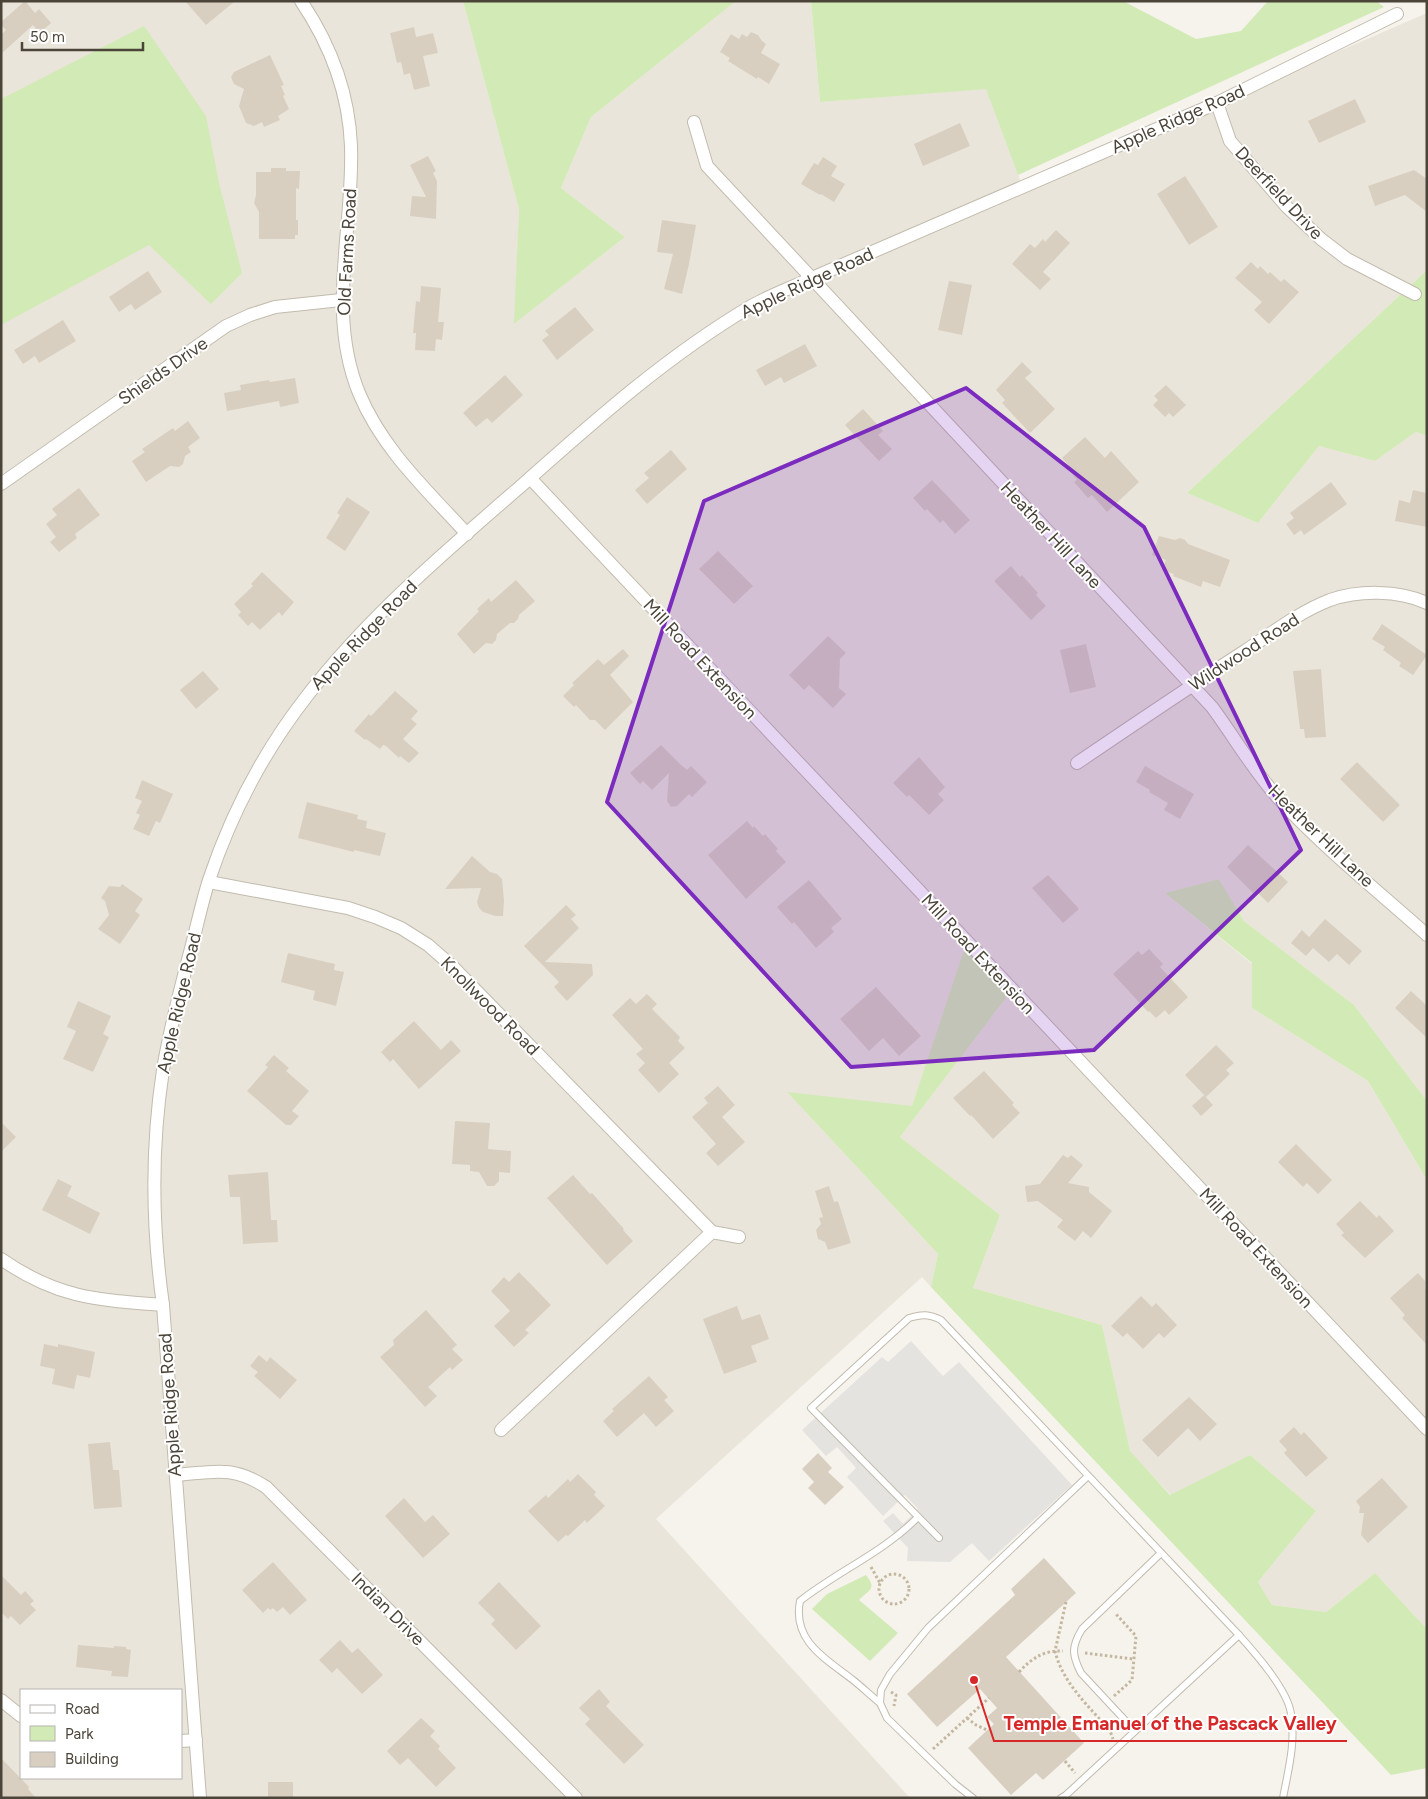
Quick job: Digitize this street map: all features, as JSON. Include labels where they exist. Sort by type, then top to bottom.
[{"type":"street","name":"Old Farms Road","points":[[301,1],[313,19],[328,49],[339,80],[347,112],[351,145],[350,178],[341,300],[344,334],[350,364],[359,392],[372,420],[396,457],[467,534]]},
{"type":"street","name":"Apple Ridge Road","points":[[200,1798],[163,1305],[155,1231],[156,1124],[173,1018],[209,882],[223,842],[248,788],[282,730],[334,663],[392,602],[530,478],[682,351],[756,304],[1216,103],[1397,14]]},
{"type":"street","name":"Deerfield Drive","points":[[1216,103],[1230,141],[1287,207],[1321,240],[1347,259],[1416,294]]},
{"type":"street","name":"Heather Hill Lane","points":[[694,122],[707,166],[1212,707],[1252,766],[1279,799],[1306,827],[1427,935]]},
{"type":"street","name":"Shields Drive","points":[[1,484],[226,326],[250,315],[275,307],[341,300]]},
{"type":"street","name":"Mill Road Extension","points":[[530,478],[1427,1430]]},
{"type":"street","name":"Wildwood Road","points":[[1077,763],[1309,609],[1332,600],[1356,594],[1380,593],[1402,596],[1427,603]]},
{"type":"street","name":"Knollwood Road","points":[[209,882],[348,908],[401,928],[428,945],[452,966],[712,1232]]},
{"type":"street","points":[[501,1430],[712,1232],[739,1238]]},
{"type":"street","points":[[1,1259],[20,1272],[46,1285],[74,1295],[100,1300],[163,1305]]},
{"type":"street","name":"Indian Drive","points":[[176,1475],[226,1471],[251,1477],[266,1486],[576,1798]]},
{"type":"street","points":[[1,1700],[20,1715]]},
{"type":"street","points":[[182,1741],[196,1740]]},
{"type":"lane","points":[[939,1538],[811,1408],[909,1318],[922,1314],[941,1320],[1262,1661],[1280,1689],[1291,1713],[1293,1742],[1283,1798]]},
{"type":"lane","points":[[880,1703],[881,1690],[890,1674],[928,1628],[1088,1476]]},
{"type":"lane","points":[[918,1517],[885,1546],[818,1586],[800,1601],[797,1612],[801,1627],[810,1646],[880,1703],[887,1718],[955,1784],[973,1798]]},
{"type":"lane","points":[[1135,1731],[1081,1674],[1075,1662],[1073,1651],[1075,1640],[1082,1629],[1162,1553]]},
{"type":"lane","points":[[1061,1798],[1239,1635]]},
{"type":"path","points":[[866,1557],[880,1583],[880,1594],[886,1602],[890,1604],[900,1603],[909,1592],[907,1582],[900,1575],[889,1575],[880,1583]]},
{"type":"path","points":[[1066,1602],[1055,1651],[1068,1683],[1110,1731],[1113,1736],[1112,1744]]},
{"type":"path","points":[[1108,1605],[1136,1636],[1132,1680],[1108,1702]]},
{"type":"path","points":[[883,1686],[896,1696],[895,1711]]},
{"type":"path","points":[[931,1751],[989,1698]]},
{"type":"path","points":[[968,1718],[976,1725],[987,1730]]},
{"type":"path","points":[[1064,1760],[1079,1777]]},
{"type":"highlighted area","points":[[966,388],[1144,527],[1301,850],[1094,1050],[851,1067],[607,802],[704,501]]},
{"type":"shaded area","points":[[1,1],[463,1],[519,209],[515,323],[625,237],[561,188],[591,117],[736,1],[811,1],[820,102],[986,88],[1023,188],[1427,13],[1427,270],[1187,493],[1258,523],[1319,446],[1375,461],[1416,432],[1427,436],[1427,1101],[1354,1005],[1244,921],[1219,879],[1165,893],[1252,964],[1252,1008],[1368,1081],[1427,1180],[1427,1629],[1375,1573],[1326,1612],[1272,1605],[1258,1582],[1316,1511],[1250,1455],[1171,1495],[1130,1452],[1102,1325],[973,1288],[1000,1215],[900,1137],[1012,990],[967,942],[912,1107],[788,1093],[938,1254],[931,1287],[922,1277],[656,1519],[910,1798],[1,1798]]},
{"type":"shaded area","points":[[911,1341],[943,1376],[959,1362],[1072,1485],[989,1561],[972,1543],[950,1562],[907,1561],[908,1548],[883,1521],[893,1513],[903,1524],[918,1509],[905,1495],[883,1516],[847,1477],[856,1468],[837,1447],[826,1456],[802,1430],[882,1357],[888,1362]]},
{"type":"green space","points":[[463,1],[736,1],[591,117],[561,188],[625,237],[514,324],[519,209]]},
{"type":"green space","points":[[811,1],[1123,1],[1196,39],[1241,31],[1268,1],[1376,1],[1384,7],[1018,175],[986,89],[820,102]]},
{"type":"green space","points":[[144,26],[206,116],[219,183],[242,273],[211,304],[149,245],[1,325],[1,99]]},
{"type":"green space","points":[[1427,270],[1427,436],[1416,432],[1375,461],[1319,446],[1258,523],[1187,493]]},
{"type":"green space","points":[[1219,879],[1244,921],[1354,1005],[1427,1101],[1427,1180],[1368,1081],[1252,1008],[1252,963],[1165,893]]},
{"type":"green space","points":[[967,941],[1012,990],[900,1137],[1000,1215],[973,1288],[1102,1325],[1130,1451],[1170,1495],[1250,1455],[1316,1511],[1258,1582],[1272,1605],[1326,1612],[1375,1573],[1427,1629],[1427,1768],[1391,1775],[931,1287],[938,1254],[787,1092],[912,1106]]},
{"type":"green space","points":[[866,1575],[872,1586],[859,1600],[898,1633],[870,1661],[812,1609],[827,1594]]},
{"type":"building","points":[[25,1],[35,13],[39,9],[51,23],[40,33],[33,25],[1,54],[1,35],[6,30],[1,25],[1,22]]},
{"type":"building","points":[[185,1],[235,1],[206,25]]},
{"type":"building","points":[[414,27],[416,37],[433,33],[438,53],[423,56],[430,86],[414,90],[410,73],[404,75],[401,62],[397,63],[390,33]]},
{"type":"building","points":[[751,32],[758,35],[766,44],[761,53],[780,64],[769,84],[758,77],[757,79],[728,61],[730,58],[720,52],[731,34],[739,39],[742,34],[747,37]]},
{"type":"building","points":[[270,55],[284,85],[281,86],[285,95],[283,96],[289,109],[278,116],[280,120],[264,127],[262,122],[254,126],[246,123],[239,106],[244,89],[234,84],[231,77],[234,72]]},
{"type":"building","points":[[1355,99],[1366,122],[1319,143],[1308,121]]},
{"type":"building","points":[[960,123],[970,146],[923,166],[914,144]]},
{"type":"building","points":[[428,156],[436,171],[433,173],[437,181],[436,219],[410,216],[412,196],[426,197],[410,165]]},
{"type":"building","points":[[823,157],[837,166],[831,176],[845,184],[834,202],[801,184],[814,163],[818,165]]},
{"type":"building","points":[[271,168],[286,168],[286,171],[300,171],[299,189],[296,188],[298,235],[295,235],[295,239],[259,239],[259,212],[254,203],[256,172],[271,172]]},
{"type":"building","points":[[1414,170],[1427,179],[1427,212],[1405,195],[1375,206],[1368,186]]},
{"type":"building","points":[[1185,176],[1218,227],[1189,245],[1157,194]]},
{"type":"building","points":[[662,220],[696,225],[682,294],[664,289],[673,254],[657,252]]},
{"type":"building","points":[[1056,230],[1070,243],[1043,272],[1051,279],[1040,290],[1012,264],[1030,244],[1035,248],[1043,239],[1045,242]]},
{"type":"building","points":[[1251,262],[1258,269],[1260,266],[1268,274],[1270,272],[1281,282],[1284,279],[1299,292],[1269,324],[1254,310],[1262,302],[1235,278]]},
{"type":"building","points":[[148,271],[162,292],[135,310],[131,304],[119,312],[109,297]]},
{"type":"building","points":[[949,281],[972,285],[962,335],[938,330]]},
{"type":"building","points":[[421,286],[441,288],[438,322],[444,322],[442,340],[436,339],[435,351],[415,350],[416,333],[413,333],[416,301],[420,302]]},
{"type":"building","points":[[575,307],[594,330],[557,360],[542,340],[549,335],[545,331]]},
{"type":"building","points":[[63,320],[76,341],[39,363],[35,356],[23,364],[14,350]]},
{"type":"building","points":[[805,344],[817,366],[784,383],[781,377],[765,386],[756,370]]},
{"type":"building","points":[[1022,362],[1032,372],[1025,378],[1055,409],[1030,433],[1002,403],[1005,400],[996,390]]},
{"type":"building","points":[[505,375],[523,395],[492,423],[487,418],[476,427],[463,413]]},
{"type":"building","points":[[295,378],[299,403],[280,407],[279,401],[227,411],[224,393],[241,390],[240,385]]},
{"type":"building","points":[[1166,385],[1186,405],[1173,417],[1169,413],[1165,417],[1153,405],[1158,400],[1154,396]]},
{"type":"building","points":[[863,409],[883,431],[878,435],[892,449],[879,461],[845,425]]},
{"type":"building","points":[[188,421],[200,438],[188,447],[191,452],[185,456],[183,464],[179,467],[170,466],[146,482],[132,461],[145,452],[142,449],[173,428],[175,431]]},
{"type":"building","points":[[1085,437],[1105,458],[1111,451],[1139,482],[1107,512],[1092,495],[1088,498],[1074,482],[1077,480],[1070,471],[1072,469],[1062,458]]},
{"type":"building","points":[[671,450],[687,469],[647,504],[635,490],[649,478],[644,473]]},
{"type":"building","points":[[932,480],[970,520],[955,534],[943,520],[940,523],[913,498]]},
{"type":"building","points":[[1331,482],[1347,504],[1304,535],[1301,530],[1294,535],[1286,524],[1294,518],[1290,513]]},
{"type":"building","points":[[79,488],[100,515],[75,534],[77,538],[59,552],[50,542],[56,537],[46,524],[57,515],[52,509]]},
{"type":"building","points":[[1413,490],[1427,493],[1427,527],[1395,521],[1399,500],[1410,503]]},
{"type":"building","points":[[347,497],[370,512],[345,551],[326,538],[340,515],[337,513]]},
{"type":"building","points":[[1159,536],[1175,540],[1180,538],[1188,544],[1230,560],[1220,587],[1203,581],[1201,587],[1162,570],[1166,560],[1152,555]]},
{"type":"building","points":[[718,551],[753,586],[734,604],[699,569]]},
{"type":"building","points":[[1011,566],[1038,593],[1036,595],[1046,606],[1031,620],[994,581]]},
{"type":"building","points":[[262,572],[294,602],[282,616],[279,612],[260,630],[252,622],[248,626],[238,615],[241,612],[234,604],[253,586],[251,584]]},
{"type":"building","points":[[516,580],[535,601],[519,615],[514,623],[510,623],[497,634],[496,640],[492,644],[486,643],[474,654],[457,634],[479,611],[477,609],[489,598],[491,602]]},
{"type":"building","points":[[1382,624],[1427,655],[1413,675],[1399,666],[1401,663],[1383,650],[1385,647],[1372,639]]},
{"type":"building","points":[[828,636],[846,653],[840,659],[839,688],[846,694],[833,708],[809,685],[804,690],[789,675]]},
{"type":"building","points":[[1086,644],[1096,687],[1070,693],[1060,650]]},
{"type":"building","points":[[623,649],[629,656],[610,675],[633,702],[605,730],[595,720],[590,720],[576,705],[574,707],[563,696],[574,685],[572,683],[598,659],[604,665]]},
{"type":"building","points":[[1321,669],[1326,737],[1305,738],[1304,729],[1300,729],[1293,671]]},
{"type":"building","points":[[203,671],[219,689],[196,709],[180,690]]},
{"type":"building","points":[[395,691],[418,711],[411,719],[417,724],[403,739],[419,753],[409,763],[400,756],[399,758],[386,746],[383,745],[380,749],[354,731],[369,714],[371,716]]},
{"type":"building","points":[[661,745],[687,770],[691,766],[707,782],[692,797],[689,794],[677,806],[671,807],[667,801],[669,773],[652,790],[643,781],[640,784],[630,773]]},
{"type":"building","points":[[919,757],[945,787],[938,794],[944,800],[929,815],[909,795],[907,797],[893,783]]},
{"type":"building","points":[[1357,762],[1400,805],[1383,822],[1340,779]]},
{"type":"building","points":[[1145,766],[1194,794],[1180,819],[1164,810],[1168,803],[1136,782]]},
{"type":"building","points":[[142,780],[173,794],[160,823],[156,821],[149,836],[133,829],[140,815],[136,813],[142,801],[135,798]]},
{"type":"building","points":[[307,802],[358,815],[357,819],[367,821],[366,828],[386,833],[380,856],[354,850],[354,852],[298,838]]},
{"type":"building","points":[[747,821],[763,836],[765,834],[786,862],[746,899],[708,855]]},
{"type":"building","points":[[1248,845],[1288,882],[1268,903],[1256,891],[1254,894],[1227,867]]},
{"type":"building","points":[[472,856],[490,872],[497,874],[502,879],[503,916],[495,916],[483,912],[479,908],[477,902],[481,888],[445,889]]},
{"type":"building","points":[[1048,875],[1079,909],[1063,923],[1032,888]]},
{"type":"building","points":[[809,880],[842,919],[831,928],[834,932],[816,948],[794,922],[792,924],[777,907]]},
{"type":"building","points":[[122,884],[143,899],[135,911],[140,915],[120,944],[98,929],[109,915],[105,901],[101,898],[109,886],[120,887]]},
{"type":"building","points":[[566,905],[576,915],[571,919],[579,928],[545,962],[592,964],[593,975],[567,1001],[554,987],[559,982],[524,946]]},
{"type":"building","points":[[1325,919],[1362,951],[1349,965],[1337,954],[1329,962],[1313,948],[1306,956],[1291,943],[1302,930],[1309,937]]},
{"type":"building","points":[[1149,949],[1163,964],[1160,967],[1188,997],[1169,1015],[1165,1010],[1156,1018],[1148,1012],[1113,974],[1138,951],[1142,955]]},
{"type":"building","points":[[288,953],[335,964],[334,970],[344,972],[336,1006],[313,1000],[315,991],[281,982]]},
{"type":"building","points":[[876,987],[921,1036],[899,1056],[883,1038],[869,1051],[840,1019]]},
{"type":"building","points":[[1411,991],[1427,1006],[1427,1038],[1395,1008]]},
{"type":"building","points":[[647,994],[657,1004],[652,1009],[680,1037],[678,1041],[685,1048],[669,1063],[679,1074],[659,1093],[638,1070],[645,1063],[636,1054],[643,1049],[612,1015],[630,998],[636,1004]]},
{"type":"building","points":[[78,1001],[111,1016],[103,1034],[109,1037],[93,1072],[63,1059],[76,1031],[67,1027]]},
{"type":"building","points":[[414,1021],[441,1050],[451,1040],[461,1051],[419,1089],[393,1059],[390,1062],[381,1052]]},
{"type":"building","points":[[1216,1045],[1234,1063],[1226,1070],[1230,1074],[1206,1097],[1185,1075]]},
{"type":"building","points":[[274,1055],[289,1068],[286,1071],[309,1091],[292,1111],[299,1116],[291,1125],[286,1125],[247,1091],[268,1067],[265,1065]]},
{"type":"building","points":[[984,1071],[1014,1103],[1012,1105],[1020,1113],[993,1139],[953,1098]]},
{"type":"building","points":[[718,1086],[735,1105],[722,1117],[745,1142],[718,1166],[706,1153],[716,1144],[692,1117],[708,1103],[704,1098]]},
{"type":"building","points":[[1204,1095],[1213,1105],[1201,1116],[1192,1106]]},
{"type":"building","points":[[455,1121],[490,1123],[488,1149],[511,1151],[510,1173],[499,1172],[499,1181],[494,1186],[487,1186],[479,1172],[470,1171],[470,1165],[452,1164]]},
{"type":"building","points":[[1,1122],[16,1137],[1,1152]]},
{"type":"building","points":[[1296,1144],[1332,1180],[1318,1194],[1307,1183],[1303,1187],[1278,1162]]},
{"type":"building","points":[[1063,1155],[1068,1158],[1071,1155],[1083,1165],[1068,1183],[1089,1187],[1089,1192],[1112,1211],[1091,1238],[1083,1231],[1075,1241],[1057,1227],[1063,1220],[1038,1201],[1027,1202],[1025,1186],[1040,1184]]},
{"type":"building","points":[[268,1172],[271,1220],[277,1220],[278,1242],[243,1244],[240,1197],[230,1197],[228,1175]]},
{"type":"building","points":[[573,1175],[590,1194],[592,1193],[633,1241],[607,1265],[547,1198]]},
{"type":"building","points":[[58,1179],[72,1186],[67,1196],[100,1213],[90,1234],[42,1210]]},
{"type":"building","points":[[829,1186],[834,1202],[838,1201],[851,1243],[828,1250],[825,1242],[818,1239],[816,1230],[821,1224],[819,1218],[823,1217],[815,1191]]},
{"type":"building","points":[[1360,1201],[1377,1218],[1379,1215],[1394,1231],[1365,1258],[1341,1235],[1344,1233],[1336,1224]]},
{"type":"building","points":[[519,1272],[551,1305],[525,1330],[529,1333],[514,1347],[494,1326],[510,1311],[491,1291],[504,1277],[509,1282]]},
{"type":"building","points":[[1418,1273],[1425,1281],[1425,1289],[1427,1291],[1427,1345],[1402,1318],[1405,1315],[1390,1298]]},
{"type":"building","points":[[1141,1296],[1152,1307],[1156,1303],[1177,1325],[1164,1338],[1159,1333],[1143,1349],[1127,1333],[1123,1337],[1111,1326]]},
{"type":"building","points":[[737,1306],[742,1320],[760,1314],[769,1339],[751,1346],[757,1362],[724,1374],[703,1319]]},
{"type":"building","points":[[426,1310],[457,1345],[452,1349],[463,1360],[452,1370],[450,1367],[428,1387],[437,1396],[425,1407],[380,1357],[394,1345],[393,1340]]},
{"type":"building","points":[[44,1344],[58,1347],[58,1344],[95,1352],[90,1378],[77,1375],[74,1389],[52,1384],[55,1369],[40,1366]]},
{"type":"building","points":[[259,1355],[267,1362],[270,1357],[297,1380],[280,1399],[254,1376],[258,1372],[250,1366]]},
{"type":"building","points":[[649,1376],[668,1397],[664,1400],[674,1411],[656,1427],[644,1413],[617,1437],[603,1421],[614,1411],[612,1409]]},
{"type":"building","points":[[1189,1397],[1217,1424],[1200,1441],[1188,1428],[1158,1457],[1142,1440]]},
{"type":"building","points":[[1294,1427],[1301,1435],[1304,1432],[1328,1458],[1306,1477],[1284,1453],[1287,1450],[1279,1441]]},
{"type":"building","points":[[110,1442],[113,1470],[119,1470],[122,1507],[94,1509],[88,1444]]},
{"type":"building","points":[[818,1453],[832,1468],[828,1472],[844,1487],[825,1505],[808,1488],[814,1482],[802,1469]]},
{"type":"building","points":[[578,1474],[596,1492],[594,1495],[605,1506],[587,1523],[585,1520],[568,1536],[566,1535],[558,1542],[528,1511],[546,1495],[548,1498],[568,1479],[570,1482]]},
{"type":"building","points":[[1382,1478],[1408,1507],[1368,1543],[1361,1535],[1364,1513],[1359,1513],[1360,1507],[1356,1501]]},
{"type":"building","points":[[404,1498],[425,1522],[433,1515],[450,1534],[423,1558],[385,1516]]},
{"type":"building","points":[[1044,1558],[1076,1593],[1006,1657],[1084,1743],[1043,1780],[1036,1773],[1011,1795],[968,1748],[994,1724],[987,1717],[997,1708],[980,1689],[937,1727],[907,1694],[1015,1595],[1011,1589]]},
{"type":"building","points":[[273,1562],[307,1600],[290,1615],[283,1607],[277,1612],[273,1608],[270,1610],[268,1608],[263,1613],[242,1590]]},
{"type":"building","points":[[1,1575],[21,1595],[25,1591],[34,1601],[30,1604],[36,1610],[20,1625],[11,1616],[8,1619],[1,1612]]},
{"type":"building","points":[[499,1582],[541,1626],[516,1650],[491,1624],[495,1620],[478,1603]]},
{"type":"building","points":[[340,1640],[352,1653],[358,1648],[383,1675],[362,1694],[337,1668],[332,1673],[319,1660]]},
{"type":"building","points":[[78,1645],[126,1647],[126,1649],[131,1650],[128,1677],[111,1676],[112,1671],[76,1667]]},
{"type":"building","points":[[599,1689],[610,1702],[606,1706],[644,1745],[624,1764],[585,1724],[590,1719],[579,1708]]},
{"type":"building","points":[[421,1718],[435,1731],[430,1736],[440,1746],[438,1749],[456,1768],[436,1787],[408,1758],[400,1765],[387,1751]]},
{"type":"building","points":[[1,1758],[29,1787],[28,1789],[36,1798],[1,1798]]},
{"type":"building","points":[[268,1782],[293,1782],[293,1798],[268,1798]]},
{"type":"place","name":"Temple Emanuel of the Pascack Valley","points":[[974,1680]]}]
